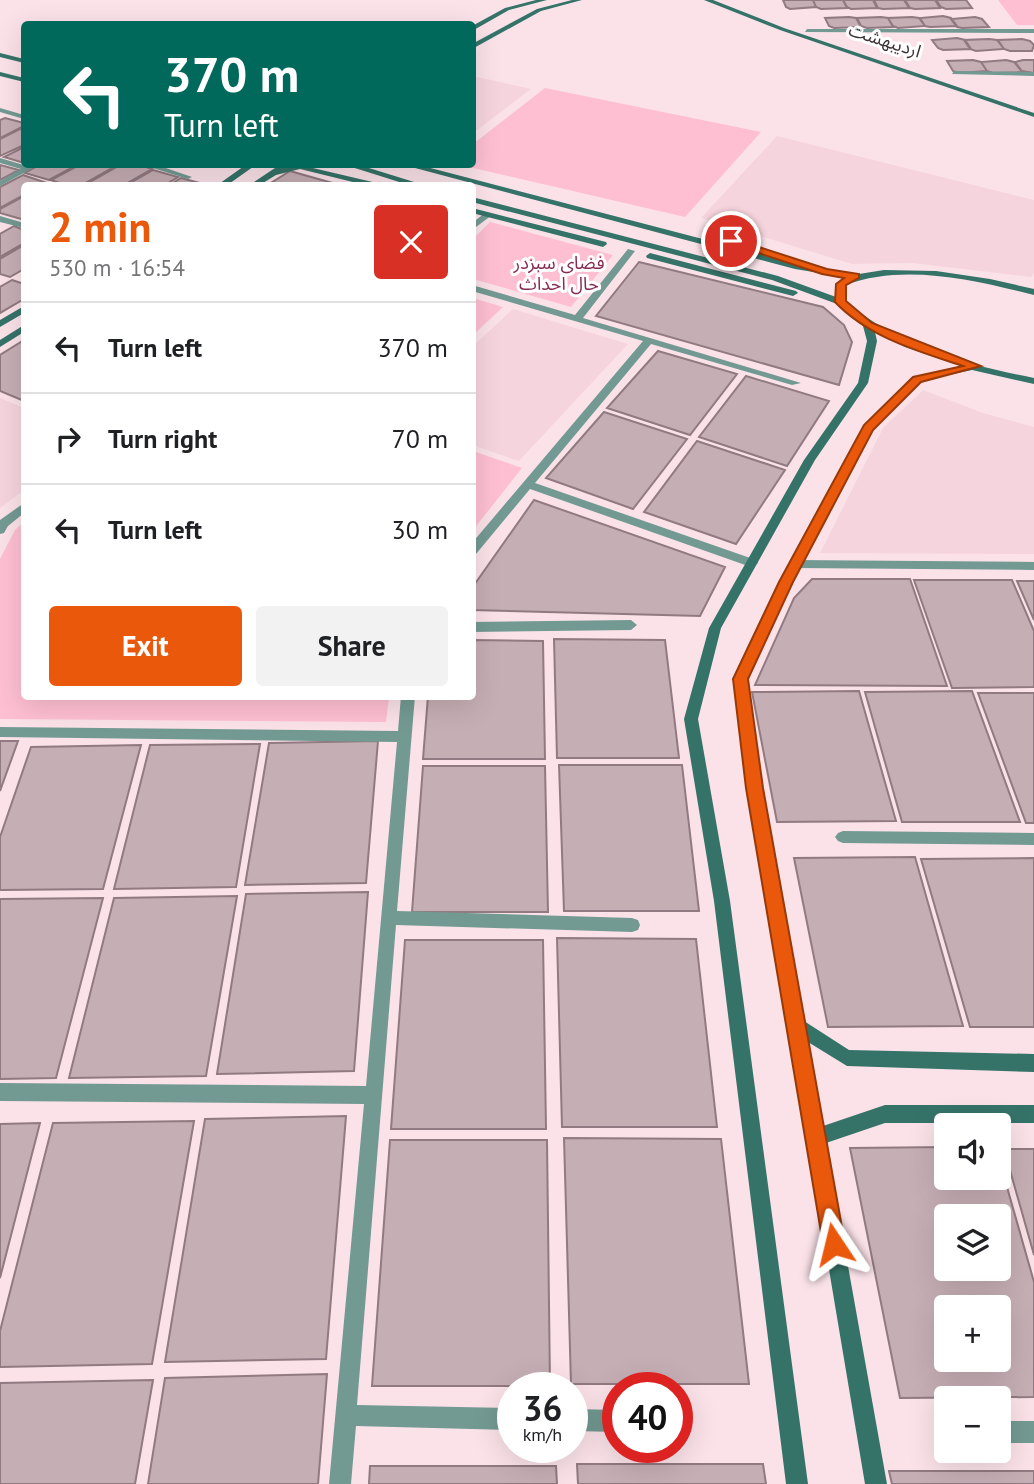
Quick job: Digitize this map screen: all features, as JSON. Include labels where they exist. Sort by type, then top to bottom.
[{"type":"street","points":[[476,27],[507,9],[544,0]]},
{"type":"street","points":[[476,45],[539,10],[579,0]]},
{"type":"street","points":[[707,0],[782,29],[1034,115]]},
{"type":"street","name":"اردیبهشت","points":[[727,0],[807,31],[1021,101]]},
{"type":"street","points":[[807,31],[1034,31]]},
{"type":"street","points":[[0,55],[21,60]]},
{"type":"street","points":[[954,73],[1034,74]]},
{"type":"street","points":[[0,74],[21,79]]},
{"type":"street","points":[[0,110],[21,116]]},
{"type":"street","points":[[0,160],[21,164]]},
{"type":"street","points":[[0,184],[31,168]]},
{"type":"street","points":[[158,168],[188,177]]},
{"type":"street","points":[[226,182],[247,168]]},
{"type":"street","points":[[258,182],[280,168]]},
{"type":"street","points":[[273,173],[296,168]]},
{"type":"street","points":[[304,168],[364,182]]},
{"type":"street","points":[[359,168],[409,182]]},
{"type":"street","points":[[419,168],[473,182]]},
{"type":"street","points":[[446,168],[756,247],[826,272]]},
{"type":"street","points":[[387,176],[388,182]]},
{"type":"street","points":[[476,183],[798,267],[856,276],[922,273],[1009,285],[1034,292]]},
{"type":"street","points":[[476,200],[775,278],[841,302],[868,325],[924,349],[1034,381]]},
{"type":"street","points":[[476,212],[800,295],[841,302]]},
{"type":"street","points":[[476,225],[488,215]]},
{"type":"street","points":[[0,219],[21,225]]},
{"type":"street","points":[[577,319],[631,251]]},
{"type":"street","points":[[841,302],[841,284],[856,276]]},
{"type":"street","points":[[476,289],[796,383]]},
{"type":"street","points":[[0,324],[21,311]]},
{"type":"street","points":[[797,1484],[723,915],[691,719],[715,628],[810,460],[863,383],[872,341],[868,325]]},
{"type":"street","points":[[0,344],[21,330]]},
{"type":"street","points":[[476,546],[648,341]]},
{"type":"street","points":[[876,1484],[755,788],[741,679],[795,564],[868,428],[917,379],[976,366]]},
{"type":"street","points":[[528,484],[752,563]]},
{"type":"street","points":[[0,530],[3,524],[21,509]]},
{"type":"street","points":[[795,564],[1034,566]]},
{"type":"street","points":[[476,626],[631,625]]},
{"type":"street","points":[[341,1484],[408,700]]},
{"type":"street","points":[[0,732],[404,737]]},
{"type":"street","points":[[843,837],[1034,839]]},
{"type":"street","points":[[389,918],[632,925]]},
{"type":"street","points":[[796,1025],[847,1058],[1034,1063]]},
{"type":"street","points":[[0,1092],[374,1095]]},
{"type":"street","points":[[815,1138],[885,1114],[1034,1114]]},
{"type":"street","points":[[346,1415],[497,1419]]},
{"type":"street","points":[[1011,1432],[1034,1432]]},
{"type":"shaded area","points":[[476,77],[531,89],[476,131]]},
{"type":"shaded area","points":[[777,136],[1034,200],[1034,273],[1031,277],[912,263],[852,264],[701,218]]},
{"type":"shaded area","points":[[513,309],[628,344],[519,461],[476,446],[476,343]]},
{"type":"shaded area","points":[[923,390],[983,413],[1034,427],[1034,554],[820,553],[883,428]]},
{"type":"shaded area","points":[[0,398],[21,407],[21,492],[0,508]]},
{"type":"green space","points":[[998,0],[1034,0],[1034,25],[1017,25]]},
{"type":"green space","points":[[545,88],[761,132],[685,217],[473,168],[476,168],[476,142]]},
{"type":"green space","name":"فضای سبزدر حال احداث","points":[[490,222],[613,255],[571,307],[476,280],[476,236]]},
{"type":"green space","points":[[476,299],[503,307],[476,332]]},
{"type":"green space","points":[[476,452],[522,468],[476,526]]},
{"type":"green space","points":[[21,525],[21,700],[389,700],[386,722],[0,719],[0,559],[15,530]]},
{"type":"building","points":[[783,0],[813,0],[816,7],[790,9]]},
{"type":"building","points":[[813,0],[843,0],[847,8],[821,9],[816,7]]},
{"type":"building","points":[[843,0],[873,0],[877,8],[851,9]]},
{"type":"building","points":[[874,0],[904,0],[909,8],[878,8]]},
{"type":"building","points":[[905,0],[935,0],[940,8],[910,8]]},
{"type":"building","points":[[936,0],[966,0],[972,8],[946,9]]},
{"type":"building","points":[[825,18],[856,18],[861,27],[834,28],[829,26]]},
{"type":"building","points":[[857,18],[888,18],[893,27],[867,28],[861,26]]},
{"type":"building","points":[[888,18],[919,18],[925,26],[898,28],[893,26]]},
{"type":"building","points":[[920,18],[951,18],[957,26],[925,26]]},
{"type":"building","points":[[951,19],[982,19],[989,27],[957,27]]},
{"type":"building","points":[[1022,39],[1034,45],[1032,51],[1010,51],[1004,49],[998,40]]},
{"type":"building","points":[[932,40],[965,40],[971,49],[943,50]]},
{"type":"building","points":[[964,40],[997,40],[1004,49],[976,51],[970,49]]},
{"type":"building","points":[[1034,60],[1034,73],[1022,71],[1015,62]]},
{"type":"building","points":[[947,61],[981,62],[987,71],[959,73],[953,71]]},
{"type":"building","points":[[981,62],[1014,62],[1022,72],[993,73],[987,71]]},
{"type":"building","points":[[5,118],[21,122],[21,128],[0,138],[0,120]]},
{"type":"building","points":[[21,128],[21,146],[0,156],[0,139]]},
{"type":"building","points":[[21,148],[21,162],[4,157]]},
{"type":"building","points":[[0,165],[19,170],[0,180]]},
{"type":"building","points":[[34,168],[72,168],[49,180],[25,173]]},
{"type":"building","points":[[74,168],[112,168],[87,182],[51,180]]},
{"type":"building","points":[[115,168],[152,169],[129,182],[90,182]]},
{"type":"building","points":[[153,170],[178,177],[170,182],[132,182]]},
{"type":"building","points":[[290,171],[329,182],[272,182]]},
{"type":"building","points":[[23,175],[44,182],[21,182],[21,197],[0,208],[0,187]]},
{"type":"building","points":[[181,178],[196,182],[174,182]]},
{"type":"building","points":[[21,198],[21,219],[0,213],[0,209]]},
{"type":"building","points":[[14,226],[21,229],[21,245],[0,257],[0,234]]},
{"type":"building","points":[[21,247],[21,271],[10,277],[0,274],[0,259]]},
{"type":"building","points":[[639,262],[823,307],[844,325],[852,342],[839,385],[596,316]]},
{"type":"building","points":[[12,280],[21,283],[21,301],[0,313],[0,287]]},
{"type":"building","points":[[21,342],[21,400],[0,391],[0,355]]},
{"type":"building","points":[[658,351],[737,374],[690,435],[607,408]]},
{"type":"building","points":[[746,376],[829,401],[787,466],[699,437]]},
{"type":"building","points":[[604,412],[687,439],[633,509],[546,478]]},
{"type":"building","points":[[697,441],[785,470],[736,544],[644,512]]},
{"type":"building","points":[[534,500],[725,567],[700,616],[476,610],[476,582]]},
{"type":"building","points":[[812,579],[910,579],[947,686],[755,685],[794,598]]},
{"type":"building","points":[[914,580],[1012,580],[1034,631],[1034,687],[952,688]]},
{"type":"building","points":[[1017,581],[1034,581],[1034,620]]},
{"type":"building","points":[[554,639],[665,640],[679,758],[557,758]]},
{"type":"building","points":[[476,640],[543,641],[545,759],[423,759],[428,700],[476,700]]},
{"type":"building","points":[[859,691],[896,821],[777,822],[752,692]]},
{"type":"building","points":[[972,691],[1020,822],[902,822],[865,692]]},
{"type":"building","points":[[978,693],[1034,693],[1034,823],[1026,823]]},
{"type":"building","points":[[0,741],[18,741],[0,791]]},
{"type":"building","points":[[378,741],[366,883],[245,885],[269,743]]},
{"type":"building","points":[[260,744],[236,887],[114,889],[150,745]]},
{"type":"building","points":[[141,745],[103,889],[0,890],[0,837],[31,747]]},
{"type":"building","points":[[559,765],[682,765],[699,911],[564,911]]},
{"type":"building","points":[[423,766],[545,766],[548,912],[412,912]]},
{"type":"building","points":[[915,857],[963,1026],[828,1027],[794,858]]},
{"type":"building","points":[[1034,858],[1034,1027],[970,1027],[921,859]]},
{"type":"building","points":[[368,892],[354,1071],[217,1074],[246,894]]},
{"type":"building","points":[[237,896],[206,1076],[69,1078],[114,898]]},
{"type":"building","points":[[103,898],[56,1078],[0,1079],[0,899]]},
{"type":"building","points":[[557,938],[696,939],[717,1127],[562,1127]]},
{"type":"building","points":[[405,940],[543,940],[546,1129],[391,1129]]},
{"type":"building","points":[[346,1116],[326,1359],[165,1362],[205,1119]]},
{"type":"building","points":[[194,1121],[152,1364],[0,1367],[0,1331],[53,1123]]},
{"type":"building","points":[[40,1123],[0,1278],[0,1124]]},
{"type":"building","points":[[564,1138],[721,1139],[749,1384],[693,1384],[693,1372],[602,1372],[602,1384],[588,1384],[588,1372],[571,1372]]},
{"type":"building","points":[[390,1140],[547,1140],[550,1372],[497,1372],[497,1386],[372,1386]]},
{"type":"building","points":[[934,1147],[934,1190],[1008,1190],[1034,1282],[1034,1397],[1011,1397],[1011,1386],[934,1386],[934,1398],[900,1398],[850,1148]]},
{"type":"building","points":[[1011,1149],[1034,1149],[1034,1255],[1011,1174]]},
{"type":"building","points":[[327,1374],[318,1484],[148,1484],[165,1378]]},
{"type":"building","points":[[153,1380],[135,1484],[0,1484],[0,1383]]},
{"type":"building","points":[[577,1464],[763,1464],[766,1484],[578,1484]]},
{"type":"building","points":[[370,1466],[556,1466],[557,1484],[369,1484]]},
{"type":"building","points":[[889,1471],[1034,1471],[1034,1484],[892,1484]]},
{"type":"route","points":[[731,241],[826,272],[856,276],[841,284],[841,302],[868,325],[924,349],[976,366],[917,379],[868,428],[786,582],[741,679],[755,788],[834,1244]]}]
